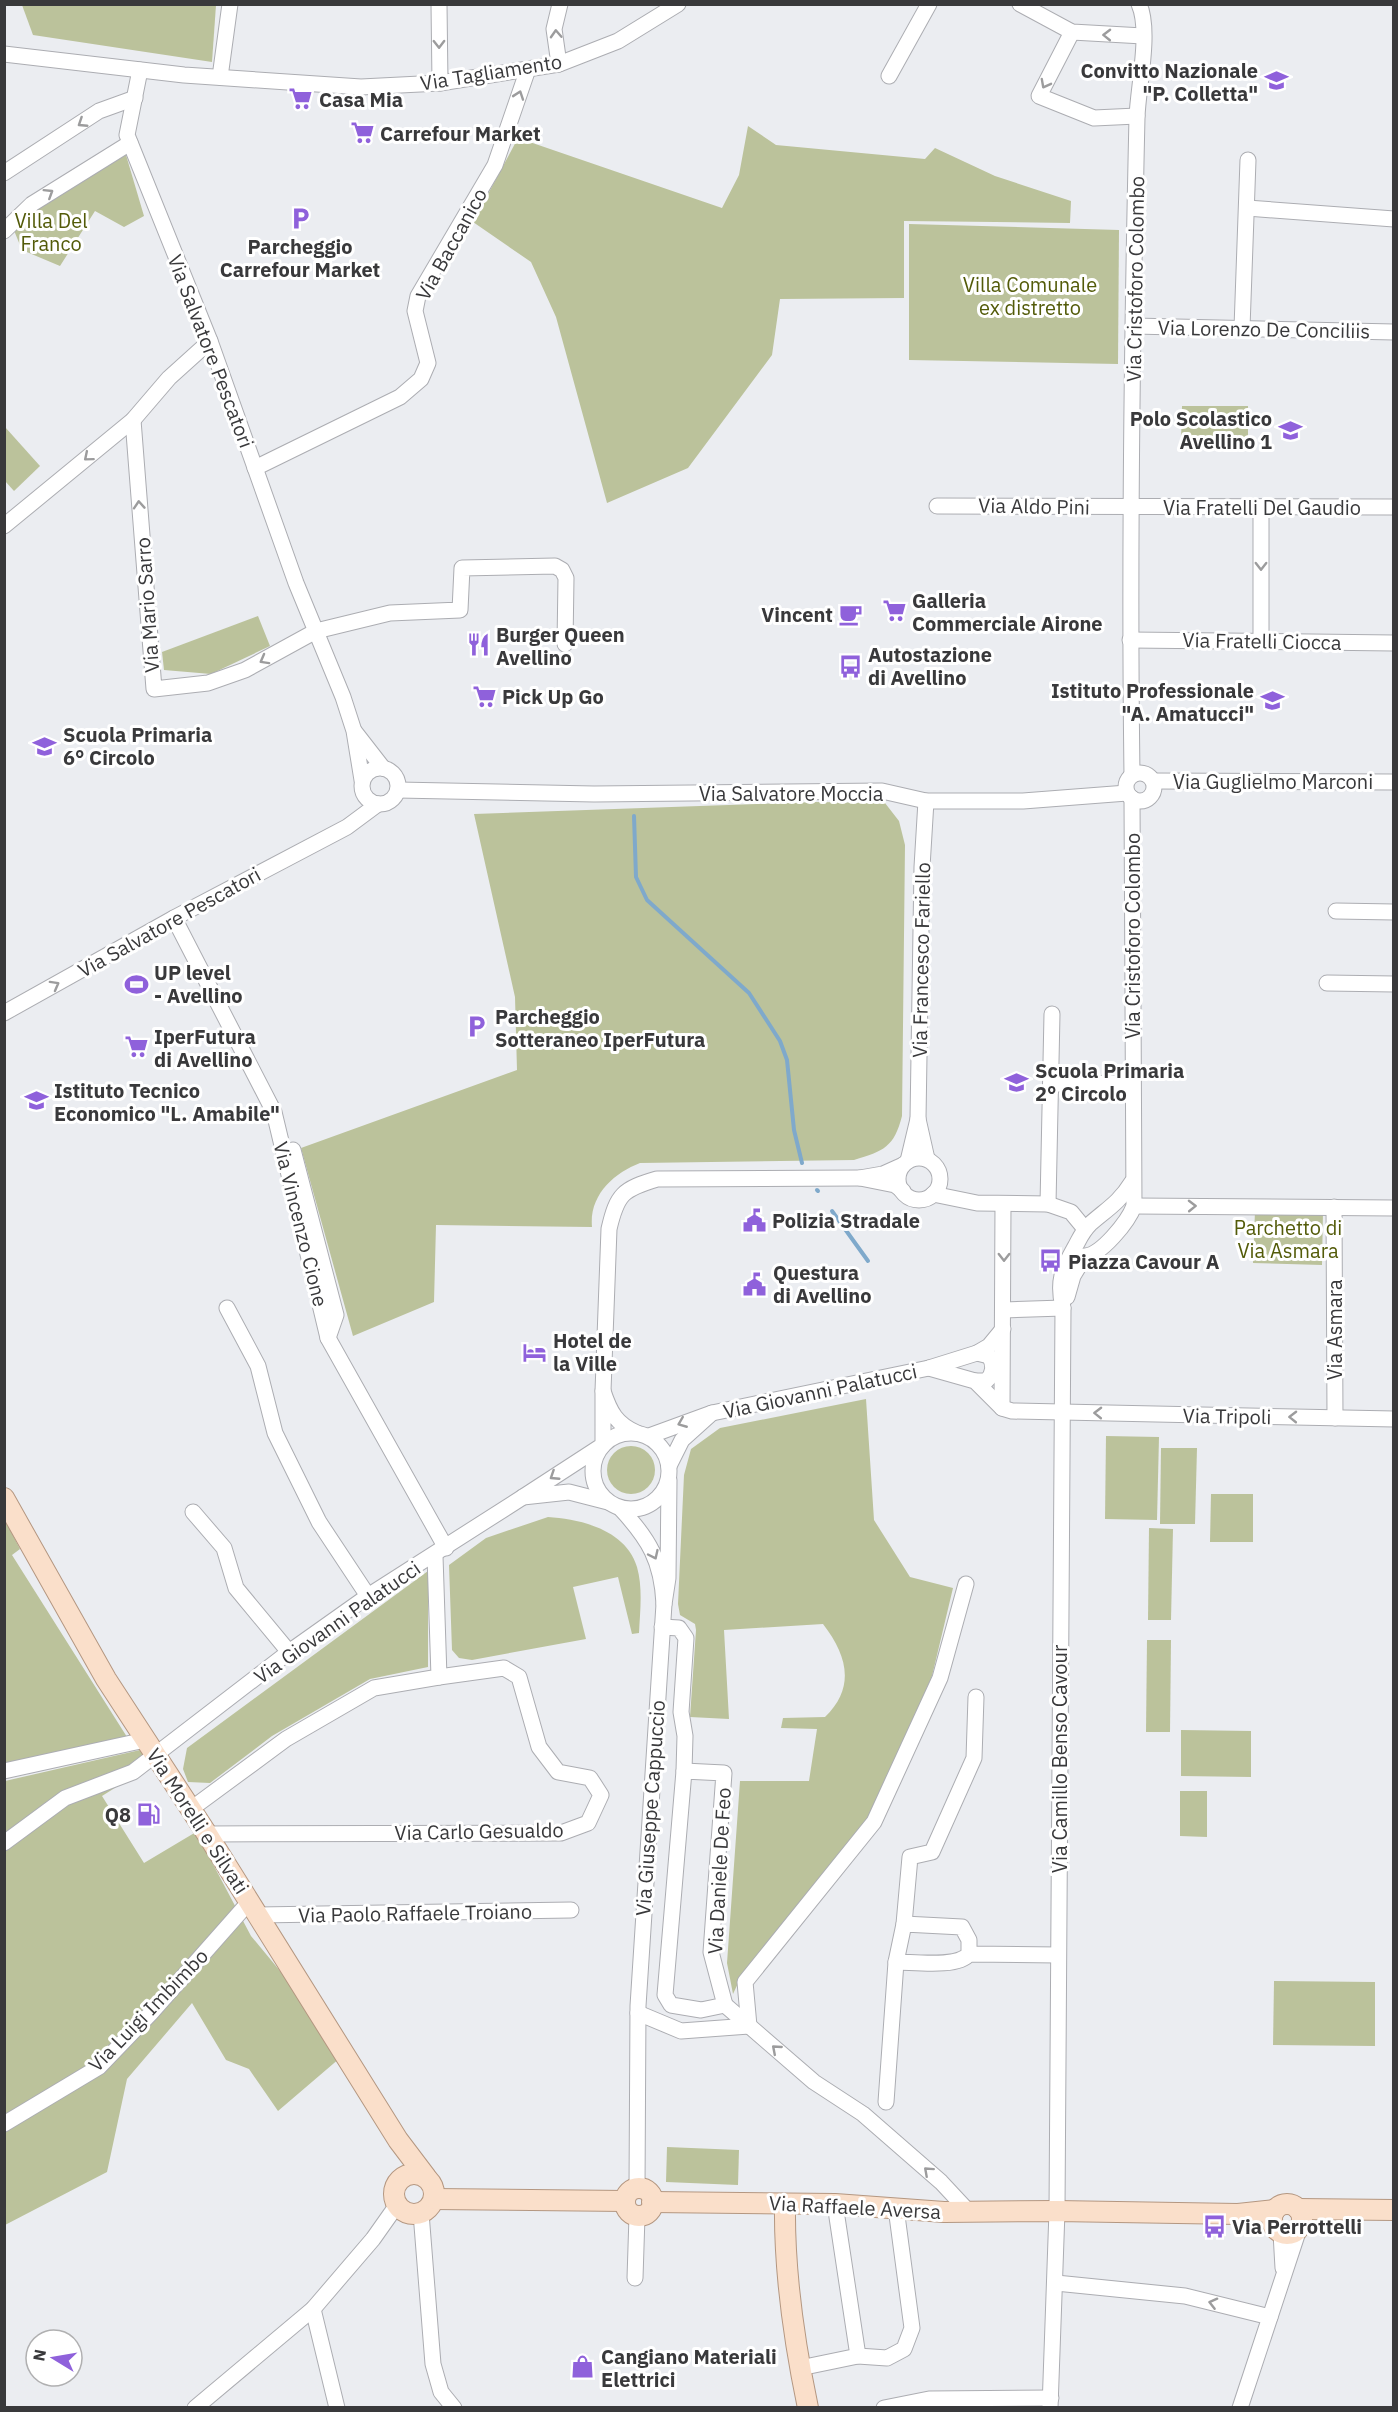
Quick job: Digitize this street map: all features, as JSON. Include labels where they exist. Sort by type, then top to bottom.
[{"type":"main road","name":"Via Morelli e Silvati","points":[[4,1498],[106,1680],[254,1908],[398,2140],[426,2177]]},
{"type":"main road","points":[[398,2140],[398,2180],[394,2193],[397,2205],[408,2213],[427,2206],[633,2202]]},
{"type":"main road","points":[[398,2180],[409,2174],[426,2177],[433,2187],[427,2206]]},
{"type":"main road","name":"Via Raffaele Aversa","points":[[633,2202],[646,2214],[652,2202],[835,2204],[969,2212],[1238,2214],[1276,2222]]},
{"type":"main road","points":[[785,2204],[784,2243],[808,2366],[808,2408]]},
{"type":"main road","points":[[1300,2219],[1286,2204],[1276,2222],[1291,2233],[1300,2219],[1325,2209],[1394,2210]]},
{"type":"street","points":[[220,77],[230,4]]},
{"type":"street","points":[[439,4],[440,83]]},
{"type":"street","points":[[559,64],[554,29],[560,4]]},
{"type":"street","name":"Via Tagliamento","points":[[4,54],[140,70],[361,87],[440,83],[559,64],[598,51],[678,4]]},
{"type":"street","points":[[889,75],[929,4]]},
{"type":"street","points":[[1020,4],[1072,32],[1143,36]]},
{"type":"street","name":"Via Cristoforo Colombo","points":[[1132,775],[1130,507],[1137,116],[1143,36],[1142,7]]},
{"type":"street","points":[[1072,32],[1039,96],[1094,118],[1137,116]]},
{"type":"street","name":"Via Baccanico","points":[[255,468],[400,397],[421,379],[428,363],[415,310],[418,297],[495,165],[528,69]]},
{"type":"street","name":"Via Salvatore Pescatori","points":[[140,70],[127,135],[210,342],[316,631],[343,697],[354,731],[362,780]]},
{"type":"street","points":[[4,173],[99,111],[135,98]]},
{"type":"street","points":[[5,230],[32,204],[130,143]]},
{"type":"street","points":[[1242,328],[1248,160]]},
{"type":"street","points":[[1247,208],[1394,219]]},
{"type":"street","name":"Via Lorenzo De Conciliis","points":[[1134,326],[1394,332]]},
{"type":"street","points":[[4,526],[133,420],[169,378],[210,342]]},
{"type":"street","name":"Via Mario Sarro","points":[[133,420],[153,688],[208,683],[245,670],[316,631]]},
{"type":"street","name":"Via Aldo Pini","points":[[937,506],[1130,507]]},
{"type":"street","name":"Via Fratelli Del Gaudio","points":[[1130,507],[1394,507]]},
{"type":"street","points":[[1261,507],[1261,640]]},
{"type":"street","points":[[316,631],[390,613],[460,610],[462,568],[555,566],[562,570],[566,578],[565,644]]},
{"type":"street","name":"Via Fratelli Ciocca","points":[[1130,640],[1394,643]]},
{"type":"street","name":"Via Salvatore Pescatori","points":[[354,731],[392,778]]},
{"type":"street","points":[[368,771],[392,778],[391,801],[378,804],[365,796],[362,780],[368,771]]},
{"type":"street","points":[[1144,773],[1153,781],[1151,796],[1141,801],[1130,796],[1126,783],[1132,775],[1144,773]]},
{"type":"street","name":"Via Salvatore Moccia","points":[[392,778],[454,792],[882,791],[926,801],[1023,801],[1130,796]]},
{"type":"street","name":"Via Guglielmo Marconi","points":[[1153,781],[1394,782]]},
{"type":"street","name":"Via Salvatore Pescatori","points":[[334,832],[365,796]]},
{"type":"street","name":"Via Cristoforo Colombo","points":[[1130,796],[1134,1206]]},
{"type":"street","name":"Via Francesco Fariello","points":[[926,801],[922,867],[918,1119],[927,1159]]},
{"type":"street","name":"Via Salvatore Pescatori","points":[[4,1013],[334,832],[378,804]]},
{"type":"street","points":[[1336,911],[1394,912]]},
{"type":"street","name":"Via Vincenzo Cione","points":[[174,918],[274,1112],[328,1338],[440,1552]]},
{"type":"street","points":[[1327,983],[1394,984]]},
{"type":"street","points":[[1048,1204],[1052,1014]]},
{"type":"street","points":[[1052,1084],[1132,1083]]},
{"type":"street","name":"Via Francesco Fariello","points":[[906,1163],[918,1119]]},
{"type":"street","name":"Via Vincenzo Cione","points":[[293,1150],[336,1315],[328,1338]]},
{"type":"street","points":[[603,1445],[609,1228],[615,1204],[632,1186],[657,1179],[860,1178],[883,1174],[921,1158],[933,1163],[940,1174],[938,1188],[933,1194],[928,1198],[914,1199],[895,1185],[860,1178]]},
{"type":"street","points":[[903,1191],[898,1178],[906,1163]]},
{"type":"street","points":[[933,1194],[977,1203],[1048,1204],[1071,1212],[1085,1229],[1121,1200],[1132,1182]]},
{"type":"street","points":[[1004,1204],[1002,1408],[1011,1411],[1061,1412]]},
{"type":"street","points":[[1080,1250],[1091,1255],[1129,1219],[1134,1206],[1394,1208]]},
{"type":"street","name":"Via Asmara","points":[[1334,1207],[1335,1418]]},
{"type":"street","points":[[1098,1219],[1113,1235]]},
{"type":"street","name":"Via Camillo Benso Cavour","points":[[1051,2403],[1057,2211],[1061,1412],[1064,1308],[1060,1291],[1063,1265],[1080,1250],[1078,1237],[1085,1229]]},
{"type":"street","points":[[227,1308],[258,1366],[275,1433],[319,1522],[368,1596]]},
{"type":"street","points":[[1004,1310],[1064,1308]]},
{"type":"street","name":"Via Giovanni Palatucci","points":[[643,1435],[712,1413],[929,1368],[976,1353],[989,1346],[1003,1329]]},
{"type":"street","points":[[975,1381],[986,1381],[993,1371],[993,1363],[989,1356],[976,1353]]},
{"type":"street","name":"Via Giovanni Palatucci","points":[[929,1368],[975,1381],[1002,1408]]},
{"type":"street","points":[[603,1391],[615,1419],[622,1427],[643,1435],[666,1454],[669,1472],[665,1490],[656,1500],[633,1509],[614,1505],[599,1492],[594,1474],[596,1455],[603,1445],[619,1435],[643,1435]]},
{"type":"street","name":"Via Tripoli","points":[[1061,1412],[1394,1419]]},
{"type":"street","name":"Via Giovanni Palatucci","points":[[669,1472],[689,1430],[712,1413]]},
{"type":"street","name":"Via Giovanni Palatucci","points":[[4,1843],[65,1798],[133,1772],[150,1747],[368,1596],[440,1552],[603,1445]]},
{"type":"street","name":"Via Giuseppe Cappuccio","points":[[635,2278],[633,2202],[638,2013],[647,1829],[664,1604],[668,1578],[669,1472]]},
{"type":"street","name":"Via Giovanni Palatucci","points":[[523,1497],[569,1492],[614,1505]]},
{"type":"street","name":"Via Giuseppe Cappuccio","points":[[614,1505],[653,1550],[663,1578],[664,1604]]},
{"type":"street","points":[[193,1512],[224,1548],[236,1588],[289,1652]]},
{"type":"street","points":[[439,1677],[440,1552]]},
{"type":"street","points":[[749,2026],[746,1982],[874,1822],[940,1678],[966,1584]]},
{"type":"street","name":"Via Daniele De Feo","points":[[662,1628],[679,1628],[686,1638],[681,1712],[685,1736],[684,1771],[665,1995],[671,2005],[701,2010],[725,2005],[711,1952],[724,1773],[684,1771]]},
{"type":"street","name":"Via Carlo Gesualdo","points":[[190,1809],[286,1739],[374,1688],[504,1668],[519,1677],[539,1747],[558,1772],[590,1778],[601,1795],[588,1823],[561,1833],[207,1834]]},
{"type":"street","points":[[886,2102],[896,1962],[904,1924],[910,1857],[932,1852],[974,1758],[976,1697]]},
{"type":"street","points":[[4,1771],[150,1747]]},
{"type":"street","name":"Via Paolo Raffaele Troiano","points":[[254,1908],[572,1910]]},
{"type":"street","name":"Via Luigi Imbimbo","points":[[4,2124],[99,2067],[254,1908]]},
{"type":"street","points":[[896,1962],[955,1963],[965,1959],[969,1954],[969,1940],[962,1928],[904,1924]]},
{"type":"street","points":[[969,1954],[1058,1954]]},
{"type":"street","points":[[725,2005],[814,2082],[863,2114],[941,2182],[969,2212]]},
{"type":"street","points":[[638,2013],[681,2031],[749,2026]]},
{"type":"street","points":[[835,2204],[858,2356]]},
{"type":"street","points":[[195,2408],[313,2308],[373,2239],[397,2205]]},
{"type":"street","points":[[427,2206],[433,2364],[441,2392],[454,2408]]},
{"type":"street","points":[[808,2366],[858,2356],[887,2358],[904,2349],[912,2328],[896,2208]]},
{"type":"street","points":[[1240,2408],[1300,2219]]},
{"type":"street","points":[[1276,2222],[1283,2274]]},
{"type":"street","points":[[1056,2283],[1185,2296],[1270,2316]]},
{"type":"street","points":[[313,2308],[337,2408]]},
{"type":"street","points":[[884,2408],[930,2399],[1051,2403]]},
{"type":"green space","points":[[22,5],[216,5],[212,62],[33,35]]},
{"type":"green space","points":[[748,126],[776,145],[925,159],[935,148],[995,176],[1071,201],[1070,223],[904,221],[904,298],[780,299],[772,355],[688,468],[607,503],[556,317],[531,262],[473,222],[518,138],[722,208],[739,175]]},
{"type":"green space","name":"Villa Del Franco","points":[[126,155],[144,216],[124,227],[95,211],[60,266],[22,250],[13,228],[52,198]]},
{"type":"green space","name":"Villa Comunale ex distretto","points":[[909,224],[1119,230],[1118,364],[909,360]]},
{"type":"green space","points":[[1182,406],[1248,406],[1248,442],[1181,442]]},
{"type":"green space","points":[[5,427],[40,466],[14,491],[5,481]]},
{"type":"green space","points":[[258,616],[270,646],[211,674],[164,670],[162,652]]},
{"type":"green space","points":[[815,802],[885,803],[899,821],[905,845],[902,1116],[891,1141],[873,1154],[854,1160],[640,1163],[613,1179],[599,1195],[592,1215],[592,1227],[436,1225],[434,1302],[353,1336],[301,1148],[517,1070],[515,997],[474,814]]},
{"type":"green space","name":"Parchetto di Via Asmara","points":[[1255,1211],[1323,1211],[1322,1265],[1253,1263]]},
{"type":"green space","points":[[866,1399],[874,1520],[910,1577],[953,1588],[932,1676],[870,1818],[740,1979],[733,1994],[727,1963],[740,1781],[809,1781],[817,1729],[781,1728],[783,1718],[825,1717],[835,1706],[841,1694],[845,1671],[838,1647],[823,1624],[724,1630],[729,1719],[690,1717],[696,1630],[695,1624],[680,1615],[678,1604],[684,1475],[691,1449],[720,1428]]},
{"type":"green space","points":[[1106,1436],[1159,1437],[1157,1520],[1105,1519]]},
{"type":"green space","points":[[631,1446],[648,1453],[655,1470],[648,1487],[631,1494],[614,1487],[607,1470],[614,1453]]},
{"type":"green space","points":[[1161,1448],[1197,1448],[1195,1524],[1160,1524]]},
{"type":"green space","points":[[1211,1494],[1253,1494],[1253,1542],[1210,1542]]},
{"type":"green space","points":[[548,1517],[574,1520],[601,1529],[613,1535],[631,1554],[637,1567],[640,1583],[639,1633],[632,1634],[618,1577],[573,1587],[586,1639],[472,1660],[459,1658],[452,1650],[449,1565],[486,1538]]},
{"type":"green space","points":[[4,1518],[20,1549],[12,1555],[127,1737],[5,1763]]},
{"type":"green space","points":[[1149,1528],[1173,1529],[1171,1620],[1148,1620]]},
{"type":"green space","points":[[428,1571],[428,1667],[370,1679],[272,1736],[210,1783],[188,1782],[183,1769],[187,1748]]},
{"type":"green space","points":[[1147,1640],[1171,1640],[1170,1732],[1146,1732]]},
{"type":"green space","points":[[1181,1730],[1251,1731],[1251,1777],[1181,1776]]},
{"type":"green space","points":[[140,1750],[153,1764],[102,1796],[144,1863],[196,1832],[251,1936],[304,2000],[340,2058],[278,2111],[249,2069],[226,2060],[192,2003],[127,2079],[107,2172],[5,2225],[5,1781]]},
{"type":"green space","points":[[1180,1791],[1207,1791],[1207,1837],[1180,1836]]},
{"type":"green space","points":[[1274,1981],[1375,1982],[1375,2046],[1273,2045]]},
{"type":"green space","points":[[667,2147],[739,2150],[738,2185],[666,2182]]},
{"type":"waterway","points":[[634,816],[636,877],[647,900],[749,993],[780,1041],[787,1060],[794,1130],[802,1163]]},
{"type":"waterway","points":[[832,1211],[868,1261]]},
{"type":"place","name":"Convitto Nazionale \"P. Colletta\"","points":[[1276,81]]},
{"type":"place","name":"Casa Mia","points":[[301,99]]},
{"type":"place","name":"Carrefour Market","points":[[362,133]]},
{"type":"place","name":"Parcheggio Carrefour Market","points":[[300,219]]},
{"type":"place","name":"Polo Scolastico Avellino 1","points":[[1290,430]]},
{"type":"place","name":"Galleria Commerciale Airone","points":[[894,611]]},
{"type":"place","name":"Vincent","points":[[851,614]]},
{"type":"place","name":"Burger Queen Avellino","points":[[478,645]]},
{"type":"place","name":"Autostazione di Avellino","points":[[850,666]]},
{"type":"place","name":"Pick Up Go","points":[[484,696]]},
{"type":"place","name":"Istituto Professionale \"A. Amatucci\"","points":[[1272,701]]},
{"type":"place","name":"Scuola Primaria 6° Circolo","points":[[45,746]]},
{"type":"place","name":"UP level - Avellino","points":[[136,984]]},
{"type":"place","name":"Parcheggio Sotteraneo IperFutura","points":[[477,1027]]},
{"type":"place","name":"IperFutura di Avellino","points":[[136,1047]]},
{"type":"place","name":"Scuola Primaria 2° Circolo","points":[[1017,1082]]},
{"type":"place","name":"Istituto Tecnico Economico \"L. Amabile\"","points":[[36,1101]]},
{"type":"place","name":"Polizia Stradale","points":[[754,1220]]},
{"type":"place","name":"Piazza Cavour A","points":[[1050,1261]]},
{"type":"place","name":"Questura di Avellino","points":[[755,1284]]},
{"type":"place","name":"Hotel de la Ville","points":[[535,1352]]},
{"type":"place","name":"Q8","points":[[149,1814]]},
{"type":"place","name":"Via Perrottelli","points":[[1214,2226]]},
{"type":"place","name":"Cangiano Materiali Elettrici","points":[[583,2367]]}]
